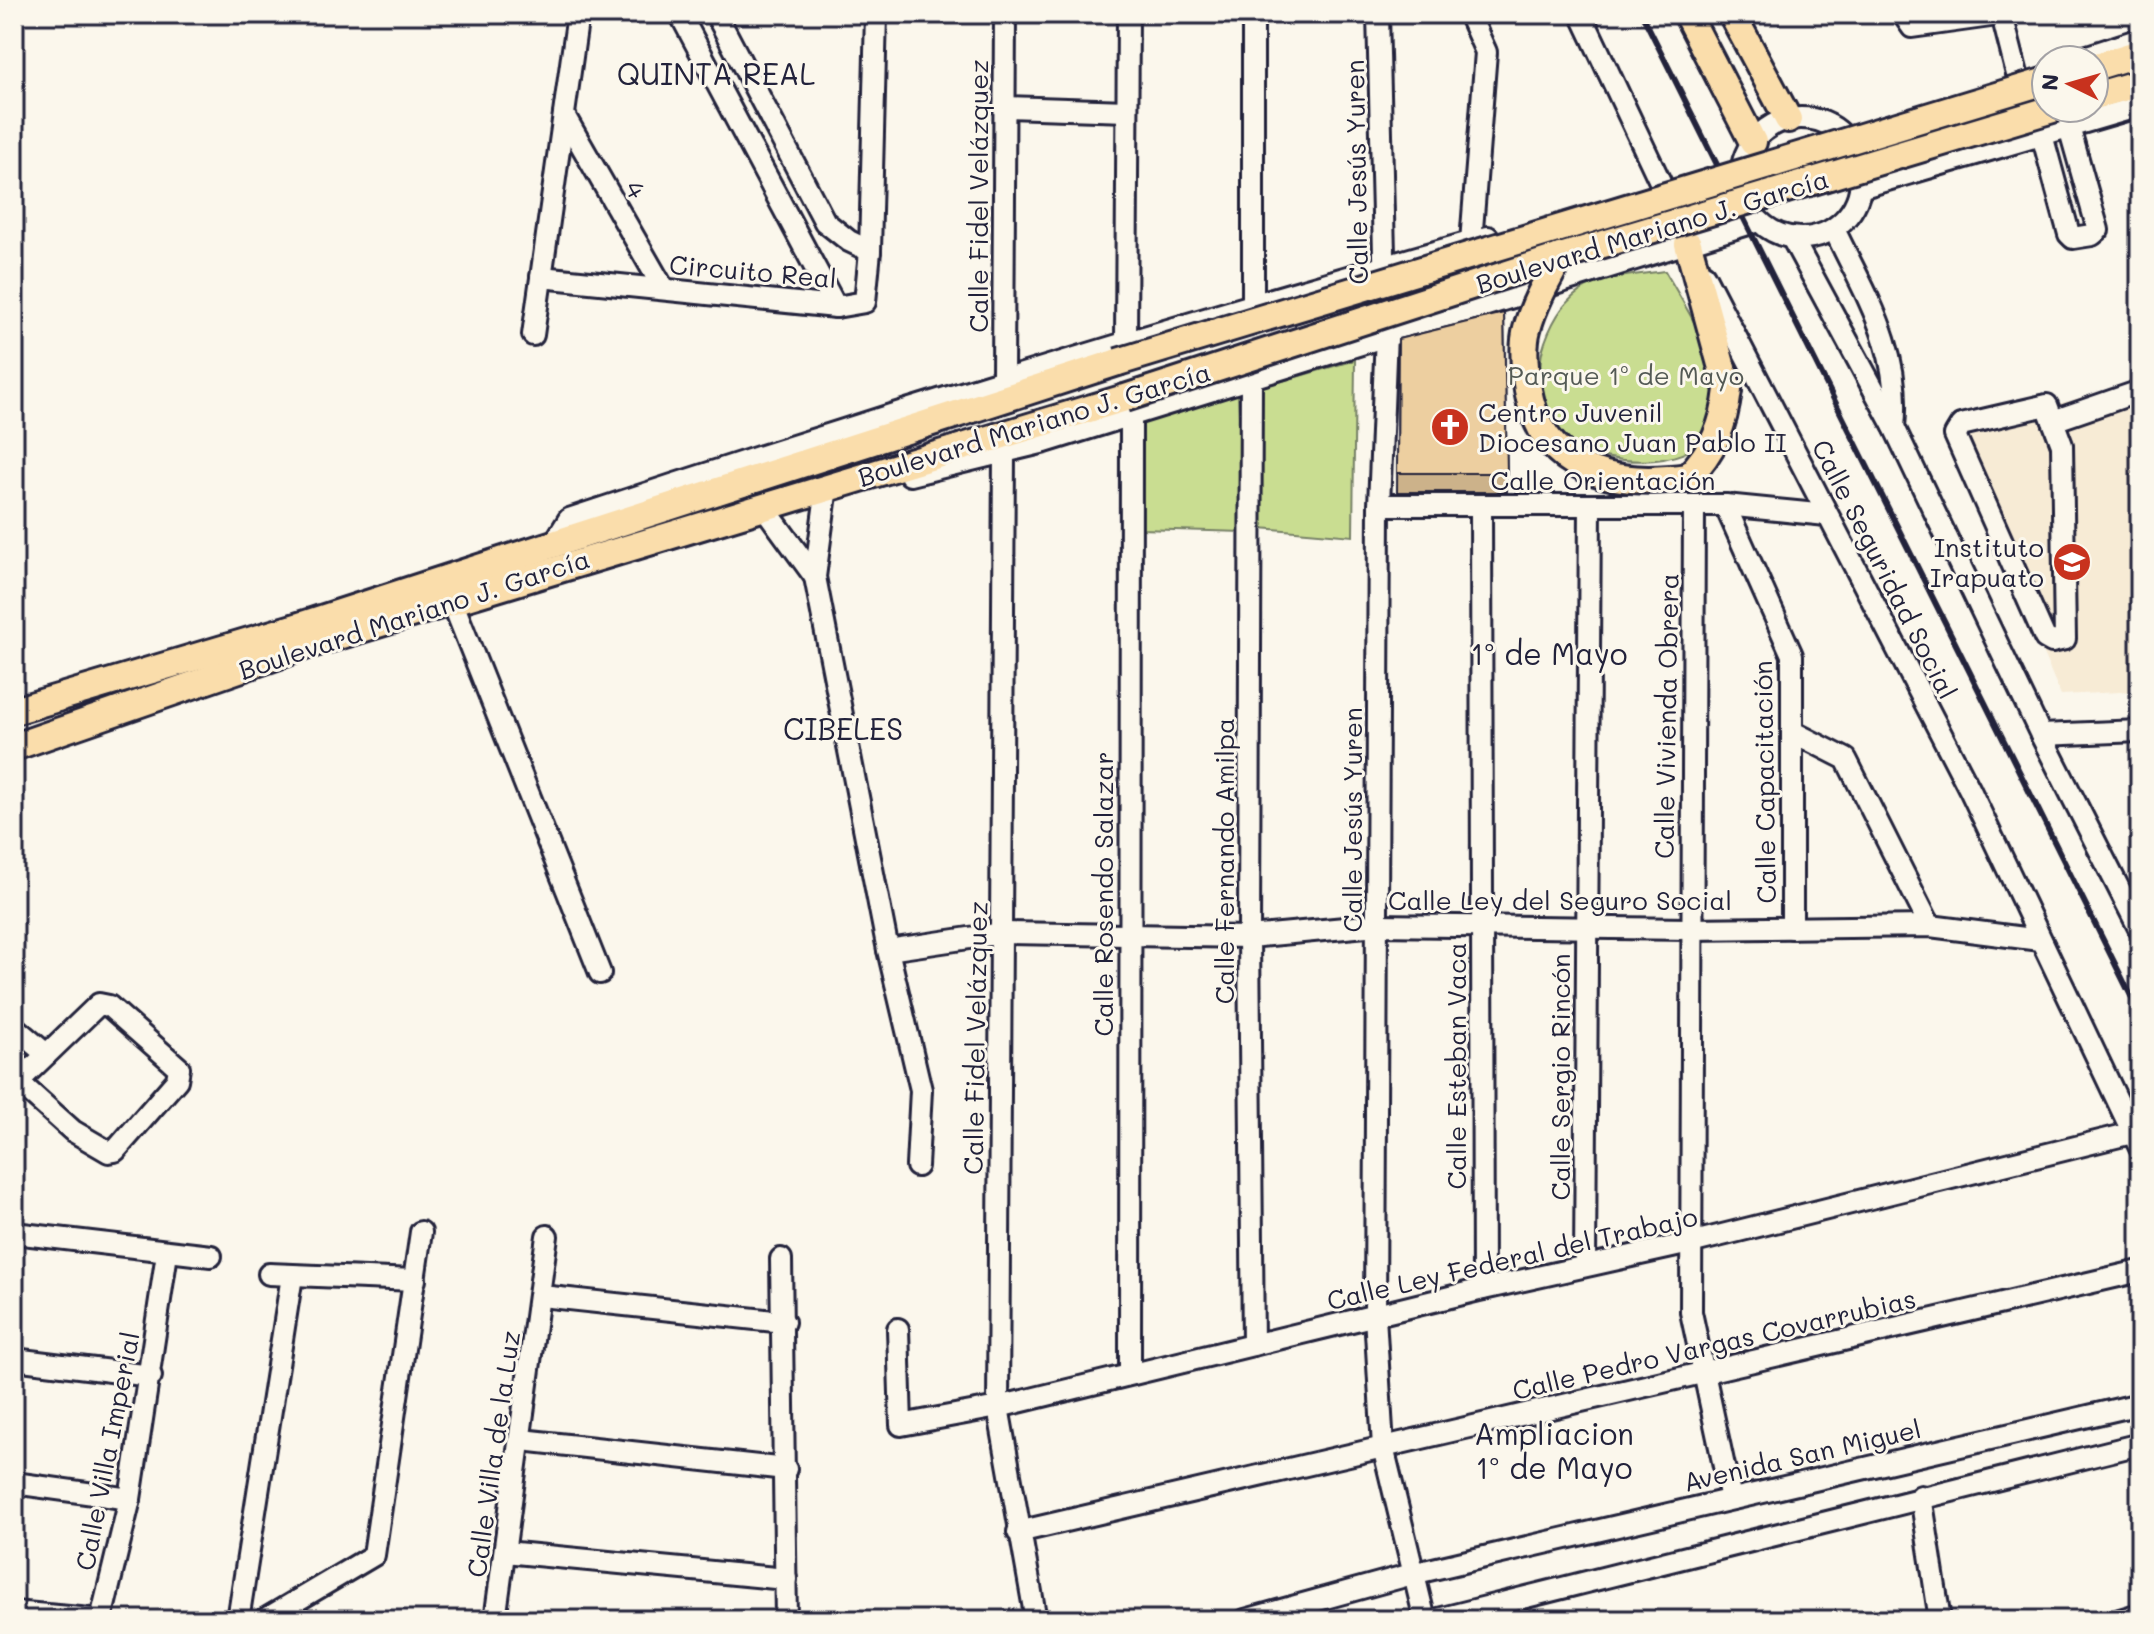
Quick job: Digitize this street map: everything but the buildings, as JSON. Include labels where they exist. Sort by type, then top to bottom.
[{"type":"main road","points":[[1687,14],[1748,154]]},
{"type":"main road","points":[[1732,14],[1788,119]]},
{"type":"main road","points":[[2110,62],[2140,53]]},
{"type":"main road","points":[[2110,91],[2140,83]]},
{"type":"main road","name":"Boulevard Mariano J. García","points":[[14,747],[234,658],[553,545],[1122,352],[2030,86]]},
{"type":"main road","name":"Boulevard Mariano J. García","points":[[14,711],[452,601],[700,524],[1128,406],[1560,257],[2037,124]]},
{"type":"main road","points":[[1560,257],[1539,295],[1526,332],[1525,374],[1533,418],[1567,460],[1619,481],[1688,477],[1707,457],[1725,420],[1728,390],[1688,244]]},
{"type":"street","points":[[533,335],[578,14]]},
{"type":"street","points":[[680,14],[836,307]]},
{"type":"street","points":[[716,14],[825,222],[849,241],[870,251]]},
{"type":"street","name":"Circuito Real","points":[[541,277],[836,307],[865,302],[870,251],[876,14]]},
{"type":"street","name":"Calle Fidel Velázquez","points":[[1003,378],[1005,14]]},
{"type":"street","points":[[1122,352],[1128,14]]},
{"type":"street","points":[[1253,14],[1253,306]]},
{"type":"street","name":"Calle Jesús Yuren","points":[[1378,14],[1386,334],[1379,505],[1375,1316],[1383,1447],[1425,1620]]},
{"type":"street","points":[[1469,14],[1486,52],[1471,242]]},
{"type":"street","name":"Calle Seguridad Social","points":[[1581,14],[1688,244],[1970,790],[2136,1140]]},
{"type":"street","points":[[1903,14],[1912,27],[2004,14],[2018,78]]},
{"type":"street","points":[[2110,49],[2140,39]]},
{"type":"street","points":[[708,67],[737,54]]},
{"type":"street","points":[[1842,134],[2030,74]]},
{"type":"street","points":[[2110,110],[2140,106]]},
{"type":"street","points":[[1004,107],[1127,111]]},
{"type":"street","points":[[1915,111],[1913,137],[1920,153],[1935,166]]},
{"type":"street","name":"4","points":[[564,115],[663,288]]},
{"type":"street","points":[[553,545],[569,519],[1003,378],[1122,352],[1253,306],[1663,186],[1748,154],[1775,124],[1788,119],[1817,120],[1842,134],[1857,159],[1860,188],[1856,204],[1834,229],[1821,236],[1792,238],[1768,229],[1758,221],[1743,195],[1748,154]]},
{"type":"street","points":[[1860,188],[2042,135],[2054,124]]},
{"type":"street","points":[[2042,135],[2069,234],[2073,238],[2092,235],[2098,230],[2064,124]]},
{"type":"street","points":[[700,524],[1004,453],[1128,406],[1251,376],[1758,221]]},
{"type":"street","points":[[1834,229],[1879,322],[1895,369],[1894,427]]},
{"type":"street","points":[[1792,238],[1894,427],[2041,735],[2140,930]]},
{"type":"street","name":"Calle Fernando Amilpa","points":[[1251,376],[1249,937],[1253,1345]]},
{"type":"street","points":[[2053,421],[2140,391]]},
{"type":"street","points":[[2047,405],[2053,421],[2062,445],[2065,639],[2052,642],[2045,638],[1955,435],[1961,425],[2047,405]]},
{"type":"street","name":"Calle Rosendo Salazar","points":[[1128,406],[1130,1374]]},
{"type":"street","name":"Calle Fidel Velázquez","points":[[1004,453],[998,1407],[1036,1620]]},
{"type":"street","points":[[826,494],[815,577],[888,950],[921,1090],[917,1166]]},
{"type":"street","name":"Calle Orientación","points":[[1379,505],[1725,505],[1827,515]]},
{"type":"street","name":"Calle Sergio Rincón","points":[[1585,1265],[1590,505]]},
{"type":"street","name":"Calle Vivienda Obrera","points":[[1694,505],[1690,929],[1691,1312],[1731,1499]]},
{"type":"street","name":"Calle Capacitación","points":[[1725,505],[1792,655],[1792,928]]},
{"type":"street","name":"Calle Esteban Vaca","points":[[1481,507],[1483,1289]]},
{"type":"street","points":[[766,510],[815,577]]},
{"type":"street","points":[[452,601],[600,973]]},
{"type":"street","points":[[2041,735],[2140,731]]},
{"type":"street","points":[[1793,732],[1846,759],[1930,926]]},
{"type":"street","name":"Calle Ley del Seguro Social","points":[[888,950],[1003,933],[1249,937],[1377,925],[1690,929],[1930,926],[2040,940]]},
{"type":"street","points":[[99,1004],[109,1006],[179,1068],[177,1080],[115,1151],[109,1152],[73,1131],[16,1080],[46,1054],[99,1004]]},
{"type":"street","points":[[14,1027],[46,1054]]},
{"type":"street","name":"Calle Ley Federal del Trabajo","points":[[898,1329],[901,1425],[998,1407],[1585,1265],[2136,1140]]},
{"type":"street","points":[[264,1620],[374,1555],[421,1232]]},
{"type":"street","points":[[14,1233],[211,1256]]},
{"type":"street","name":"Calle Villa de la Luz","points":[[495,1620],[522,1440],[547,1236]]},
{"type":"street","name":"Calle Villa Imperial","points":[[14,1612],[101,1620],[130,1499],[151,1376],[167,1253]]},
{"type":"street","points":[[781,1259],[786,1620]]},
{"type":"street","name":"Calle Pedro Vargas Covarrubias","points":[[1018,1532],[2140,1271]]},
{"type":"street","points":[[269,1274],[415,1280]]},
{"type":"street","points":[[238,1620],[292,1276]]},
{"type":"street","points":[[541,1296],[784,1322]]},
{"type":"street","points":[[14,1359],[151,1376]]},
{"type":"street","name":"Avenida San Miguel","points":[[1245,1620],[1416,1573],[2140,1404]]},
{"type":"street","points":[[522,1440],[786,1469]]},
{"type":"street","points":[[1434,1620],[1921,1496],[2140,1444]]},
{"type":"street","points":[[14,1483],[130,1499]]},
{"type":"street","points":[[1921,1496],[1940,1620]]},
{"type":"street","points":[[505,1552],[786,1579]]},
{"type":"street","points":[[2120,1620],[2140,1614]]},
{"type":"shaded area","name":"Instituto Irapuato","points":[[2140,382],[2140,691],[2061,695],[1947,433]]},
{"type":"green space","name":"Parque 1º de Mayo","points":[[1665,271],[1696,325],[1714,369],[1717,387],[1709,432],[1697,446],[1665,459],[1626,460],[1590,453],[1566,437],[1550,413],[1542,384],[1545,342],[1565,305],[1590,286],[1623,276]]},
{"type":"green space","points":[[1355,360],[1353,536],[1260,528],[1258,388]]},
{"type":"green space","points":[[1238,393],[1244,532],[1140,529],[1140,422]]},
{"type":"railway","points":[[1642,14],[2140,1014]]},
{"type":"place","name":"Centro Juvenil Diocesano Juan Pablo II","points":[[1450,427]]},
{"type":"place","name":"Instituto Irapuato","points":[[2072,562]]},
{"type":"district","name":"QUINTA REAL","points":[[716,73]]},
{"type":"district","name":"1º de Mayo","points":[[1549,653]]},
{"type":"district","name":"CIBELES","points":[[843,728]]},
{"type":"district","name":"Ampliacion 1º de Mayo","points":[[1554,1450]]}]
